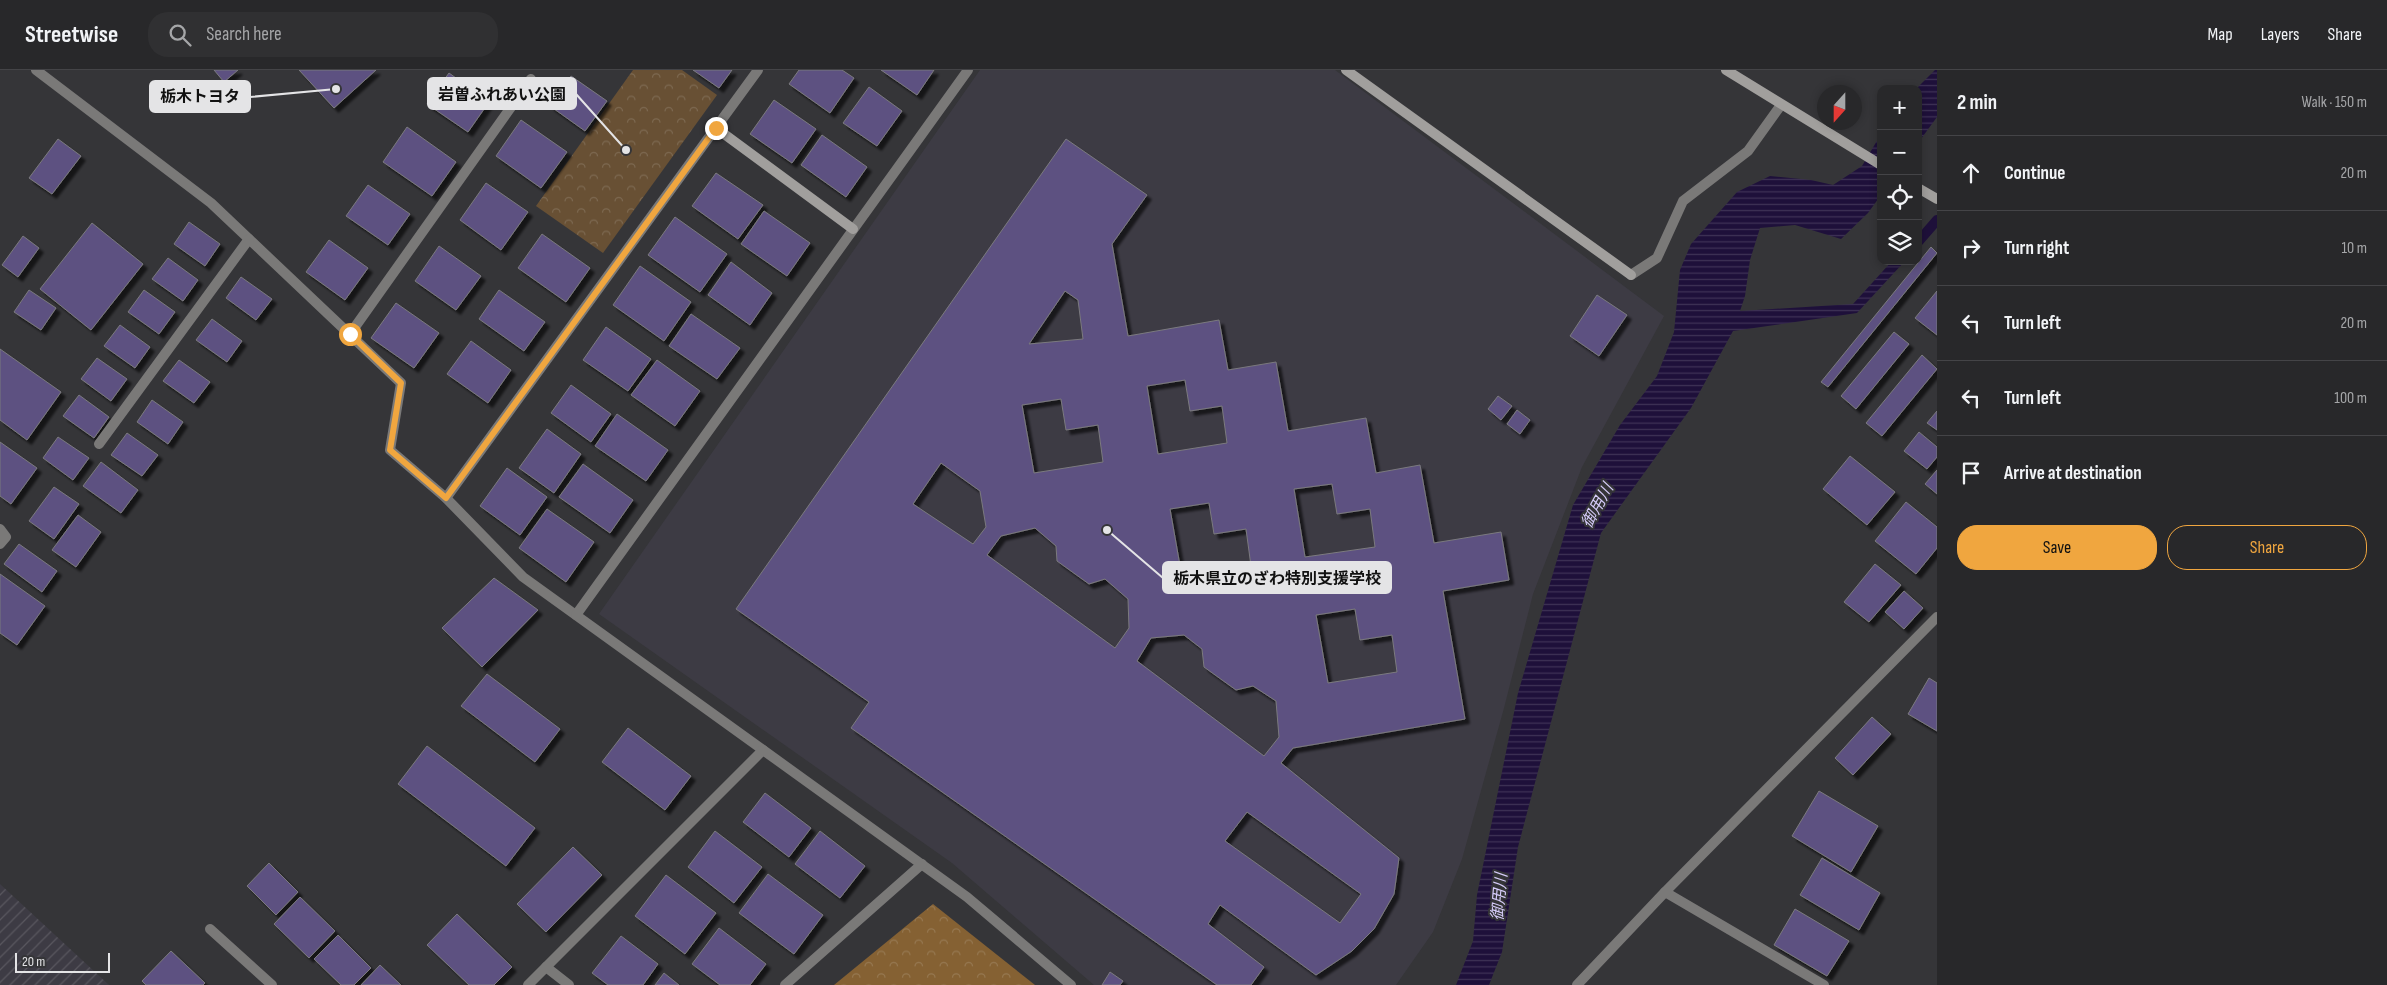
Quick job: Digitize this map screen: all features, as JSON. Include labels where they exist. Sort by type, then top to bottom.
[{"type":"street","points":[[36,70],[211,203],[401,383],[390,450],[446,498],[523,577],[967,896],[1071,985]]},
{"type":"street","points":[[446,498],[758,70]]},
{"type":"street","points":[[576,615],[968,70]]},
{"type":"street","points":[[1346,70],[1631,275],[1657,258],[1683,201],[1748,151],[1781,105]]},
{"type":"street","points":[[1726,70],[1877,162]]},
{"type":"street","points":[[350,334],[531,79]]},
{"type":"street","points":[[716,128],[853,229]]},
{"type":"street","points":[[1922,190],[1937,199]]},
{"type":"street","points":[[99,444],[249,239]]},
{"type":"street","points":[[0,529],[6,537],[0,544]]},
{"type":"street","points":[[1577,985],[1665,892],[1937,617]]},
{"type":"street","points":[[528,985],[763,750]]},
{"type":"street","points":[[785,985],[922,864]]},
{"type":"street","points":[[1665,892],[1824,985]]},
{"type":"street","points":[[210,928],[272,985]]},
{"type":"street","points":[[546,967],[569,985]]},
{"type":"shaded area","points":[[980,70],[1335,70],[1664,316],[1582,467],[1533,594],[1462,859],[1433,932],[1396,985],[1094,985],[952,863],[599,614]]},
{"type":"shaded area","points":[[0,884],[109,985],[0,985]]},
{"type":"green space","points":[[633,70],[682,70],[717,95],[603,253],[536,206]]},
{"type":"green space","points":[[933,904],[1035,985],[834,985]]},
{"type":"water","points":[[1937,70],[1937,117],[1922,138],[1922,85],[1920,85]]},
{"type":"water","name":"御用川","points":[[1877,141],[1877,201],[1868,213],[1841,239],[1795,225],[1760,228],[1750,260],[1745,296],[1740,311],[1853,304],[1888,265],[1901,265],[1857,313],[1733,331],[1691,408],[1601,533],[1518,847],[1502,952],[1489,985],[1456,985],[1473,941],[1477,895],[1518,693],[1573,505],[1620,425],[1657,376],[1674,332],[1680,270],[1691,244],[1737,192],[1770,176],[1811,180],[1833,185],[1862,166]]},
{"type":"water","points":[[1922,229],[1931,233],[1922,243]]},
{"type":"building","points":[[214,70],[238,70],[224,82]]},
{"type":"building","points":[[299,70],[376,70],[334,108]]},
{"type":"building","points":[[693,70],[732,70],[719,88]]},
{"type":"building","points":[[799,70],[842,70],[854,78],[830,113],[789,84]]},
{"type":"building","points":[[881,70],[934,70],[917,95]]},
{"type":"building","points":[[449,73],[489,102],[468,132],[427,104]]},
{"type":"building","points":[[571,76],[607,101],[585,131],[550,106]]},
{"type":"building","points":[[869,87],[902,111],[877,146],[843,123]]},
{"type":"building","points":[[774,100],[816,129],[792,163],[750,134]]},
{"type":"building","points":[[521,120],[567,152],[541,188],[496,156]]},
{"type":"building","points":[[407,127],[456,162],[432,196],[383,162]]},
{"type":"building","points":[[822,135],[867,167],[846,197],[801,165]]},
{"type":"building","points":[[58,139],[81,156],[52,194],[29,178]]},
{"type":"building","points":[[1066,139],[1147,195],[1112,244],[1128,336],[1219,320],[1228,370],[1276,362],[1288,431],[1366,418],[1376,473],[1420,465],[1434,543],[1501,532],[1509,580],[1443,591],[1465,719],[1293,748],[1281,763],[1399,858],[1394,894],[1374,929],[1352,951],[1316,975],[1220,905],[1208,924],[1264,967],[1251,985],[1217,985],[851,728],[869,702],[736,609]],"holes":[[[1065,291],[1078,300],[1083,339],[1029,344]],[[1185,380],[1190,411],[1222,406],[1227,443],[1158,454],[1147,386]],[[1061,399],[1066,430],[1098,425],[1103,462],[1034,473],[1022,405]],[[941,463],[980,491],[986,527],[973,544],[913,504]],[[1332,484],[1337,514],[1370,509],[1375,547],[1305,557],[1294,489]],[[1209,503],[1214,534],[1246,529],[1251,566],[1182,577],[1170,509]],[[1035,528],[1056,546],[1057,561],[1089,584],[1105,579],[1128,599],[1129,628],[1115,648],[987,555],[1001,536]],[[1355,609],[1360,640],[1392,635],[1397,672],[1328,683],[1316,615]],[[1184,635],[1202,649],[1204,667],[1236,690],[1253,686],[1276,701],[1279,737],[1264,756],[1137,661],[1151,638]],[[1247,812],[1361,894],[1340,923],[1225,841]]]},
{"type":"building","points":[[716,173],[763,205],[738,239],[692,206]]},
{"type":"building","points":[[486,183],[528,212],[501,250],[460,220]]},
{"type":"building","points":[[368,185],[410,214],[388,245],[346,216]]},
{"type":"building","points":[[764,211],[810,243],[787,276],[741,244]]},
{"type":"building","points":[[675,217],[727,254],[700,292],[648,255]]},
{"type":"building","points":[[189,222],[220,244],[205,266],[174,244]]},
{"type":"building","points":[[92,223],[143,264],[91,330],[40,289]]},
{"type":"building","points":[[542,234],[590,268],[566,302],[518,268]]},
{"type":"building","points":[[23,236],[39,248],[18,277],[2,265]]},
{"type":"building","points":[[329,240],[368,268],[345,300],[306,272]]},
{"type":"building","points":[[439,246],[481,276],[456,310],[415,281]]},
{"type":"building","points":[[1931,247],[1937,253],[1828,387],[1821,382],[1916,265],[1922,265],[1922,258]]},
{"type":"building","points":[[168,258],[198,280],[183,301],[152,279]]},
{"type":"building","points":[[731,262],[772,293],[750,325],[708,295]]},
{"type":"building","points":[[640,266],[691,302],[664,341],[613,305]]},
{"type":"building","points":[[241,277],[272,299],[256,320],[226,298]]},
{"type":"building","points":[[29,290],[56,308],[41,330],[14,312]]},
{"type":"building","points":[[144,290],[175,312],[159,334],[128,312]]},
{"type":"building","points":[[499,290],[545,322],[524,351],[479,319]]},
{"type":"building","points":[[1937,291],[1937,335],[1915,318]]},
{"type":"building","points":[[1597,295],[1627,315],[1599,356],[1570,336]]},
{"type":"building","points":[[396,303],[439,333],[414,368],[371,338]]},
{"type":"building","points":[[691,314],[740,348],[717,379],[669,346]]},
{"type":"building","points":[[212,319],[242,341],[227,362],[196,340]]},
{"type":"building","points":[[120,325],[150,347],[135,368],[104,346]]},
{"type":"building","points":[[606,327],[651,359],[628,391],[583,360]]},
{"type":"building","points":[[1894,332],[1909,344],[1856,409],[1841,396]]},
{"type":"building","points":[[471,341],[511,370],[488,403],[447,374]]},
{"type":"building","points":[[0,349],[61,392],[27,440],[0,420]]},
{"type":"building","points":[[1922,355],[1937,369],[1882,436],[1866,423]]},
{"type":"building","points":[[97,358],[127,379],[111,401],[81,379]]},
{"type":"building","points":[[179,360],[210,382],[194,403],[163,381]]},
{"type":"building","points":[[657,360],[700,391],[675,426],[631,395]]},
{"type":"building","points":[[571,385],[611,414],[591,442],[551,413]]},
{"type":"building","points":[[79,395],[109,417],[94,438],[63,416]]},
{"type":"building","points":[[1498,396],[1512,406],[1501,420],[1488,409]]},
{"type":"building","points":[[152,400],[183,422],[168,444],[137,422]]},
{"type":"building","points":[[1517,410],[1530,420],[1520,434],[1507,424]]},
{"type":"building","points":[[1937,411],[1937,430],[1927,423]]},
{"type":"building","points":[[617,414],[668,450],[646,481],[595,446]]},
{"type":"building","points":[[547,429],[581,454],[554,493],[519,468]]},
{"type":"building","points":[[1919,432],[1937,447],[1937,457],[1927,469],[1904,451]]},
{"type":"building","points":[[127,433],[158,455],[142,476],[111,455]]},
{"type":"building","points":[[58,437],[89,458],[73,480],[43,458]]},
{"type":"building","points":[[0,442],[37,468],[11,504],[0,496]]},
{"type":"building","points":[[1850,456],[1895,492],[1867,525],[1823,489]]},
{"type":"building","points":[[101,462],[138,490],[121,513],[83,486]]},
{"type":"building","points":[[583,464],[633,500],[610,533],[559,497]]},
{"type":"building","points":[[507,468],[547,497],[520,535],[480,506]]},
{"type":"building","points":[[1937,470],[1937,494],[1925,484]]},
{"type":"building","points":[[54,487],[79,504],[54,539],[29,521]]},
{"type":"building","points":[[1906,502],[1937,527],[1937,548],[1916,574],[1875,541]]},
{"type":"building","points":[[547,509],[594,542],[566,582],[519,548]]},
{"type":"building","points":[[78,515],[101,532],[76,567],[52,550]]},
{"type":"building","points":[[19,544],[57,571],[42,592],[4,564]]},
{"type":"building","points":[[1875,564],[1901,585],[1869,622],[1844,602]]},
{"type":"building","points":[[0,574],[45,606],[17,645],[0,633]]},
{"type":"building","points":[[494,578],[538,610],[482,667],[442,628]]},
{"type":"building","points":[[1904,591],[1923,608],[1904,629],[1885,612]]},
{"type":"building","points":[[487,674],[560,729],[535,762],[461,706]]},
{"type":"building","points":[[1929,678],[1937,683],[1937,731],[1908,714]]},
{"type":"building","points":[[1872,717],[1891,734],[1853,775],[1835,758]]},
{"type":"building","points":[[628,728],[691,776],[665,810],[602,762]]},
{"type":"building","points":[[427,746],[535,828],[506,866],[398,784]]},
{"type":"building","points":[[1819,791],[1878,826],[1851,872],[1792,836]]},
{"type":"building","points":[[765,793],[811,828],[789,857],[743,822]]},
{"type":"building","points":[[715,831],[762,867],[734,903],[688,867]]},
{"type":"building","points":[[820,831],[865,866],[840,898],[795,864]]},
{"type":"building","points":[[573,847],[602,875],[546,932],[517,904]]},
{"type":"building","points":[[1822,858],[1880,893],[1859,930],[1800,895]]},
{"type":"building","points":[[269,863],[298,892],[276,915],[247,886]]},
{"type":"building","points":[[768,874],[823,915],[794,954],[739,913]]},
{"type":"building","points":[[666,875],[716,913],[685,954],[635,916]]},
{"type":"building","points":[[300,897],[335,931],[309,958],[274,924]]},
{"type":"building","points":[[1795,909],[1849,941],[1827,976],[1774,945]]},
{"type":"building","points":[[457,914],[512,967],[494,985],[469,985],[427,945]]},
{"type":"building","points":[[719,928],[766,964],[750,985],[720,985],[692,964]]},
{"type":"building","points":[[338,935],[371,968],[354,985],[341,985],[314,959]]},
{"type":"building","points":[[621,936],[658,964],[643,985],[608,985],[592,973]]},
{"type":"building","points":[[171,951],[205,983],[203,985],[146,985],[142,981]]},
{"type":"building","points":[[380,965],[401,985],[361,985]]},
{"type":"building","points":[[1110,972],[1123,981],[1120,985],[1102,985]]},
{"type":"building","points":[[664,973],[679,985],[655,985]]},
{"type":"waterway","points":[[1922,237],[1937,220]]},
{"type":"place","name":"栃木トヨタ","points":[[336,89]]},
{"type":"place","name":"岩曽ふれあい公園","points":[[626,150]]},
{"type":"place","name":"栃木県立のざわ特別支援学校","points":[[1107,530]]},
{"type":"route","points":[[350,334],[401,383],[390,450],[446,498],[716,128]]}]
